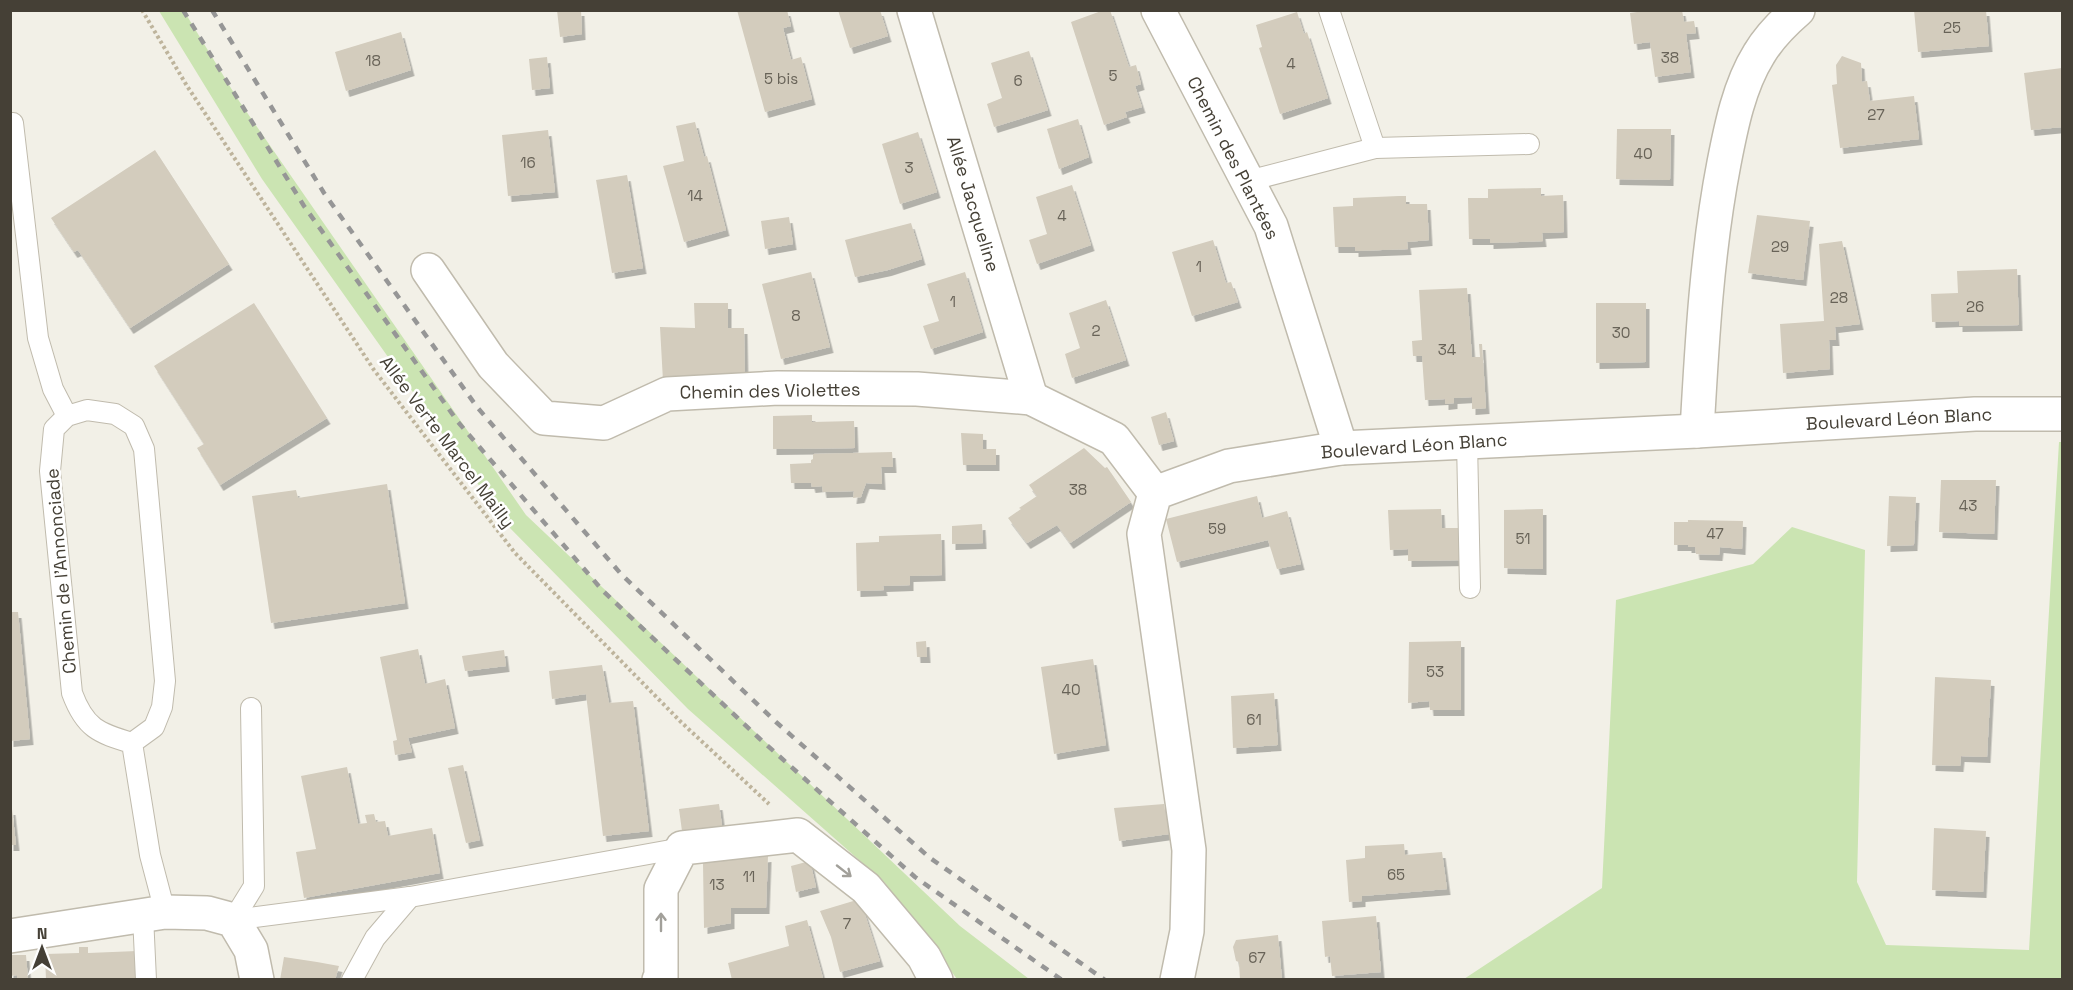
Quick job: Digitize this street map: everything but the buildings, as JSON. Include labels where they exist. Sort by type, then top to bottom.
[{"type":"street","name":"Allée Jacqueline","points":[[914,10],[1031,398]]},
{"type":"street","name":"Chemin des Plantées","points":[[1158,10],[1271,225],[1341,448]]},
{"type":"street","points":[[1697,431],[1703,332],[1712,243],[1717,199],[1730,133],[1743,88],[1758,56],[1780,26],[1798,10]]},
{"type":"street","name":"Chemin des Violettes","points":[[428,270],[493,365],[544,418],[604,423],[667,394],[778,388],[917,389],[1031,398],[1114,439],[1155,493]]},
{"type":"street","name":"Boulevard Léon Blanc","points":[[1155,493],[1229,466],[1341,448],[1697,431],[1975,414],[2062,414]]},
{"type":"street","points":[[1155,493],[1144,534],[1189,850],[1187,931],[1177,980]]},
{"type":"street","points":[[661,979],[661,889],[682,848],[798,835],[866,888],[924,957],[936,980]]},
{"type":"street","points":[[10,936],[154,914],[207,913],[233,920],[251,950],[257,980]]},
{"type":"lane","points":[[1329,10],[1375,148]]},
{"type":"lane","points":[[13,123],[38,338],[53,389],[67,416],[87,410],[115,414],[134,426],[144,449],[165,681],[162,707],[154,728],[132,743],[150,855],[154,914],[146,980]]},
{"type":"lane","points":[[1248,181],[1375,148],[1529,144]]},
{"type":"lane","name":"Chemin de l'Annonciade","points":[[67,416],[54,429],[50,471],[72,693],[79,713],[94,729],[132,743]]},
{"type":"lane","points":[[1467,441],[1470,588]]},
{"type":"lane","points":[[233,920],[254,885],[251,708]]},
{"type":"lane","points":[[233,920],[410,897],[682,848]]},
{"type":"lane","points":[[352,980],[375,938],[410,897]]},
{"type":"path","name":"Allée Verte Marcel Mailly","points":[[142,10],[187,86],[374,370],[514,554],[681,722],[789,823],[798,835]]},
{"type":"green space","points":[[159,11],[184,11],[237,98],[526,515],[960,926],[1029,979],[957,979],[885,883],[688,709],[507,525],[262,179]]},
{"type":"green space","points":[[2059,442],[2062,442],[2062,979],[1464,979],[1602,888],[1616,600],[1753,564],[1792,527],[1865,550],[1857,882],[1886,945],[2029,950]]},
{"type":"railway","points":[[183,10],[304,206],[458,422],[603,591],[760,739],[915,877],[1062,980]]},
{"type":"railway","points":[[212,10],[324,193],[477,407],[621,574],[776,722],[930,858],[1105,980]]}]
